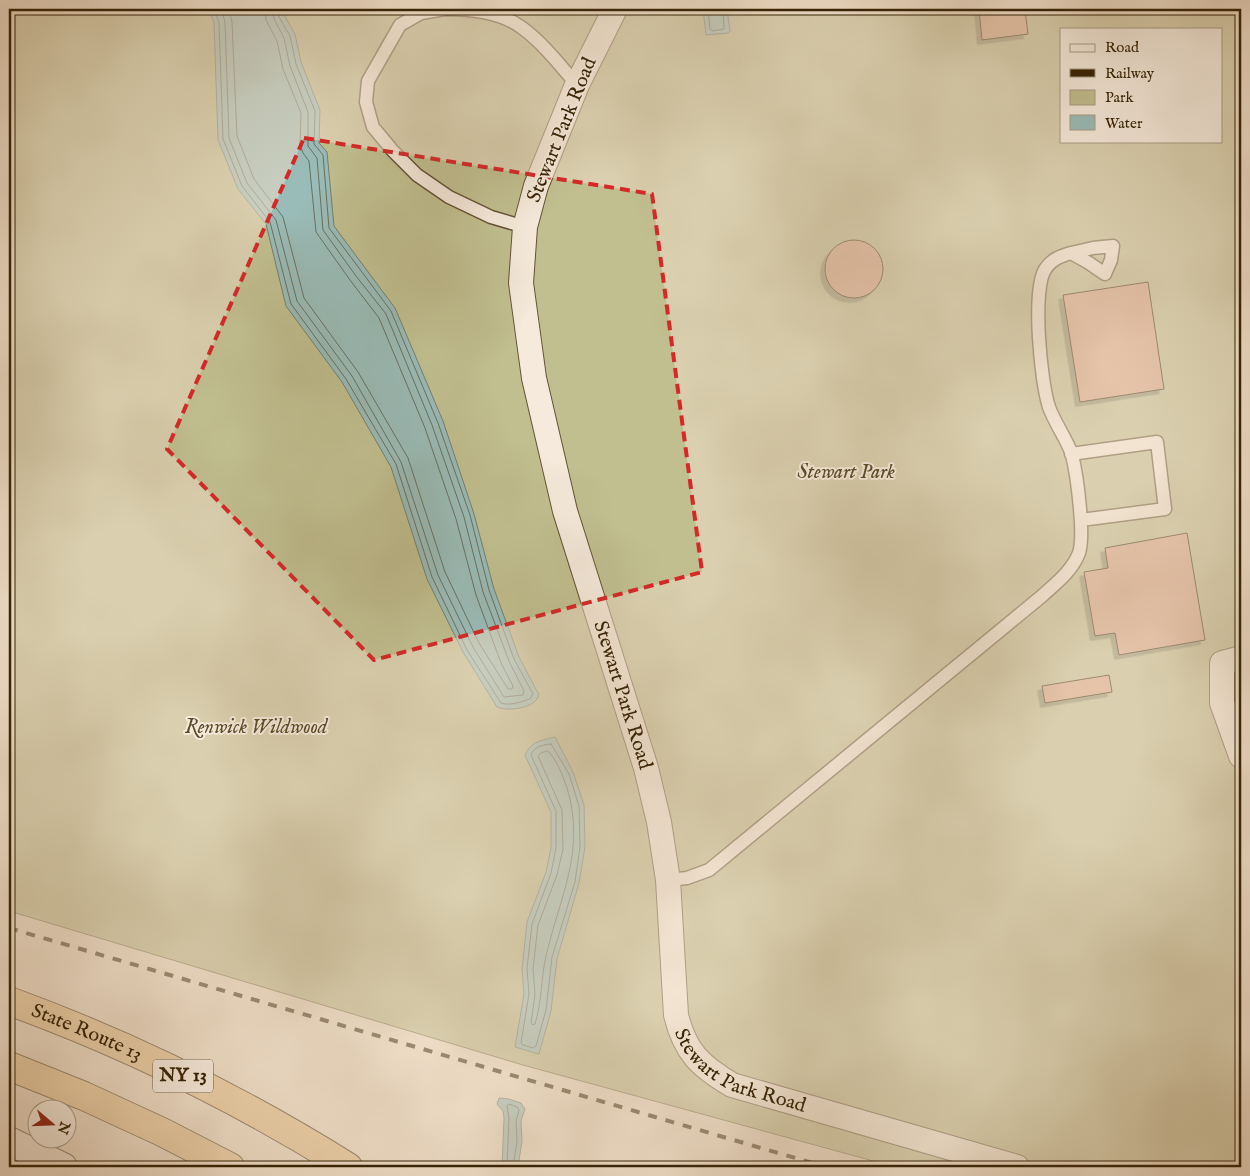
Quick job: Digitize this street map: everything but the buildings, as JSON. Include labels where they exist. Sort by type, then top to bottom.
[{"type":"highway","name":"State Route 13","points":[[9,1001],[66,1022],[169,1069],[226,1097],[348,1167]]},
{"type":"highway","points":[[9,1066],[84,1096],[162,1132],[230,1167]]},
{"type":"street","name":"Stewart Park Road","points":[[616,9],[577,85],[536,186],[525,227],[521,283],[534,378],[565,511],[646,768],[659,822],[668,880],[676,1015],[680,1032],[686,1045],[699,1062],[732,1085],[950,1158],[1005,1166]]},
{"type":"street","points":[[1241,658],[1222,663],[1222,703],[1241,756]]},
{"type":"street","points":[[9,1141],[63,1167]]},
{"type":"lane","points":[[525,227],[491,217],[449,197],[418,175],[393,151],[373,127],[366,102],[368,81],[400,25],[421,12],[445,9],[472,10],[497,16],[520,26],[540,44],[577,85]]},
{"type":"lane","points":[[668,880],[687,878],[709,870],[1042,596],[1073,566],[1080,551],[1082,520],[1072,454],[1049,406],[1038,331],[1039,285],[1045,269],[1056,258],[1071,252]]},
{"type":"lane","points":[[1072,454],[1157,442],[1165,509],[1082,520]]},
{"type":"highlighted area","points":[[304,138],[652,194],[702,572],[374,660],[167,449]]},
{"type":"green space","name":"Stewart Park","points":[[9,9],[1239,9],[1241,22],[1241,1167],[895,1167],[523,1065],[9,911]]},
{"type":"water","points":[[209,9],[284,9],[284,15],[295,34],[301,62],[320,110],[319,143],[327,152],[334,226],[395,308],[443,421],[474,514],[494,589],[519,657],[539,695],[526,706],[516,709],[497,707],[463,652],[427,579],[391,467],[342,382],[286,306],[266,224],[238,189],[218,140],[214,23]]},
{"type":"water","points":[[703,9],[727,9],[730,31],[728,33],[706,35]]},
{"type":"water","points":[[555,737],[573,772],[584,805],[585,847],[579,883],[557,959],[551,1011],[539,1054],[515,1047],[524,994],[522,969],[527,922],[546,872],[551,848],[551,812],[525,755],[534,744]]},
{"type":"water","points":[[499,1098],[521,1103],[525,1109],[521,1121],[522,1141],[518,1167],[502,1167],[504,1118],[503,1111],[497,1104]]},
{"type":"railway","points":[[9,928],[826,1167]]},
{"type":"park label","name":"Renwick Wildwood","points":[[256,727]]}]
